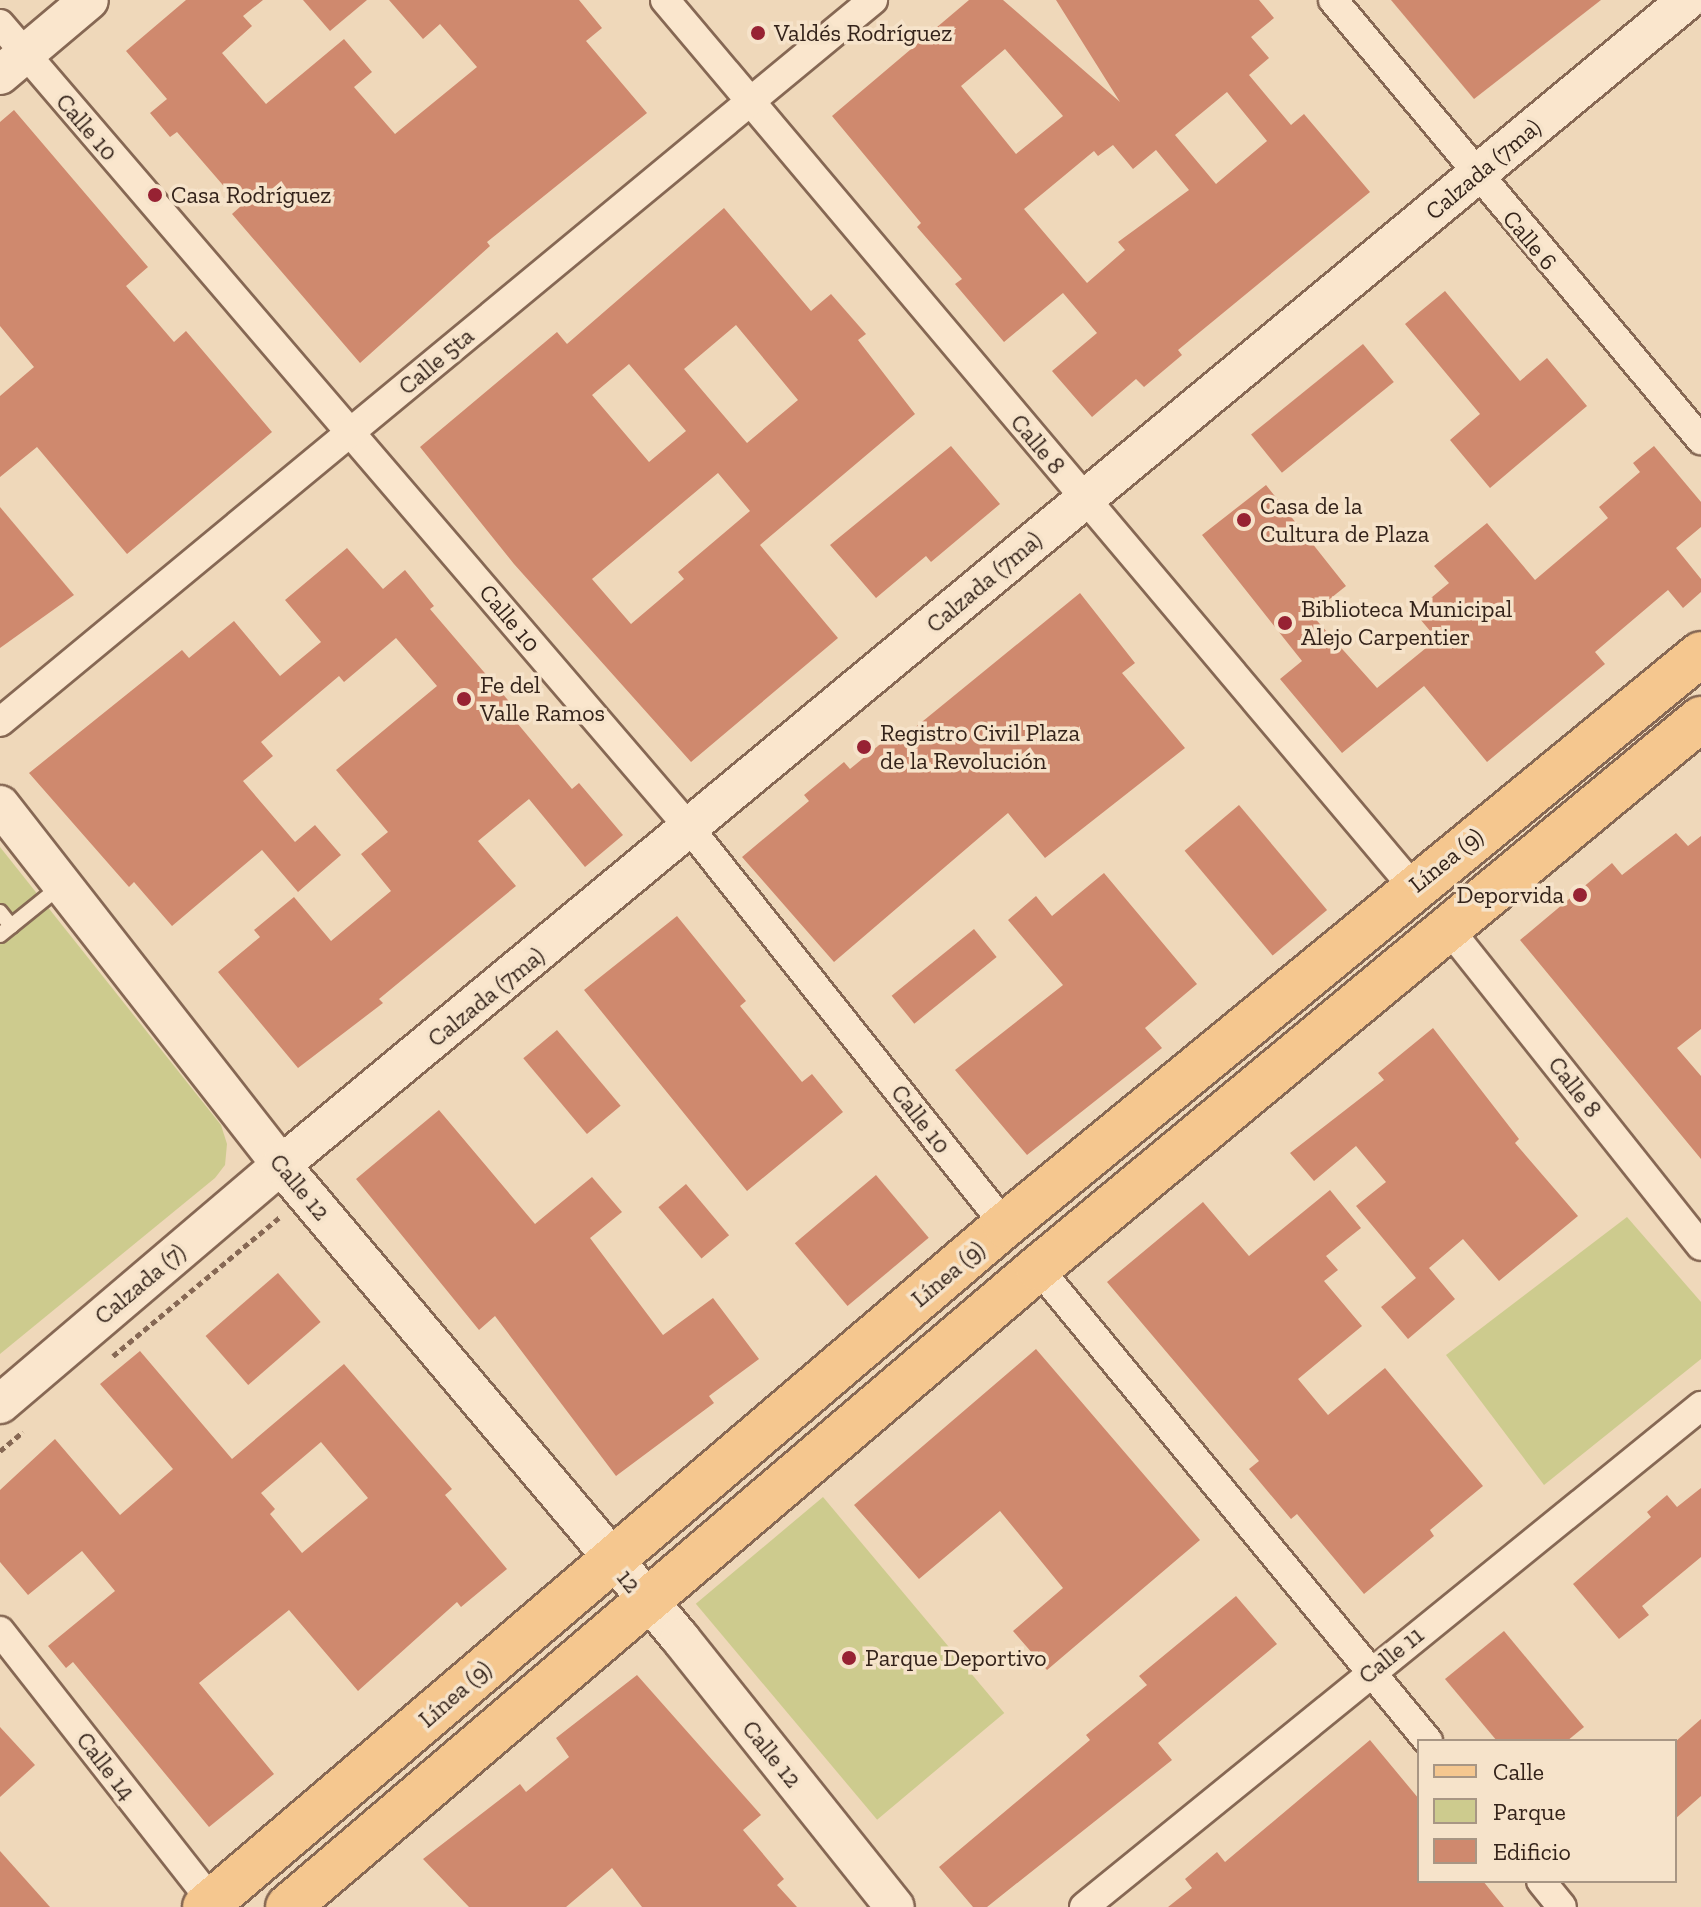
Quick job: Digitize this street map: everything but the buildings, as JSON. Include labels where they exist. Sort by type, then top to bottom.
[{"type":"main road","points":[[12,65],[89,0]]},
{"type":"main road","name":"Calzada (7ma)","points":[[281,1165],[691,830],[1084,498],[1687,0]]},
{"type":"main road","name":"Línea (9)","points":[[208,1904],[1005,1225],[1413,887],[1701,654]]},
{"type":"main road","points":[[288,1907],[1038,1268],[1701,719]]},
{"type":"main road","name":"Calle 12","points":[[0,805],[281,1165],[612,1560]]},
{"type":"main road","name":"Calzada (7)","points":[[12,1417],[281,1165]]},
{"type":"main road","name":"12","points":[[612,1560],[646,1602]]},
{"type":"main road","name":"Calle 12","points":[[646,1602],[895,1907]]},
{"type":"street","name":"Calle 8","points":[[665,0],[1413,887]]},
{"type":"street","name":"Calle 5ta","points":[[0,722],[873,0]]},
{"type":"street","name":"Calle 6","points":[[1333,0],[1476,176],[1701,440]]},
{"type":"street","name":"Calle 10","points":[[0,24],[12,65],[351,431],[691,830],[1005,1225]]},
{"type":"street","name":"Calle 8","points":[[1448,928],[1701,1246]]},
{"type":"street","points":[[1038,1268],[1426,1739]]},
{"type":"street","name":"Calle 11","points":[[1084,1907],[1701,1406]]},
{"type":"street","name":"Calle 14","points":[[0,1631],[208,1904]]},
{"type":"street","points":[[1543,1883],[1562,1907]]},
{"type":"lane","points":[[0,912],[6,930],[62,885]]},
{"type":"path","points":[[110,1359],[306,1195]]},
{"type":"path","points":[[0,1451],[12,1417]]},
{"type":"green space","points":[[0,847],[221,1125],[227,1144],[225,1165],[215,1178],[0,1354]]},
{"type":"green space","points":[[1627,1217],[1701,1302],[1701,1359],[1544,1485],[1446,1355]]},
{"type":"green space","name":"Parque Deportivo","points":[[823,1497],[1004,1713],[877,1820],[696,1604]]},
{"type":"place","name":"Valdés Rodríguez","points":[[758,33]]},
{"type":"place","name":"Casa Rodríguez","points":[[155,195]]},
{"type":"place","name":"Casa de la Cultura de Plaza","points":[[1244,520]]},
{"type":"place","name":"Biblioteca Municipal Alejo Carpentier","points":[[1285,623]]},
{"type":"place","name":"Fe del Valle Ramos","points":[[464,699]]},
{"type":"place","name":"Registro Civil Plaza de la Revolución","points":[[864,747]]},
{"type":"place","name":"Deporvida","points":[[1580,895]]},
{"type":"place","name":"Parque Deportivo","points":[[849,1658]]}]
